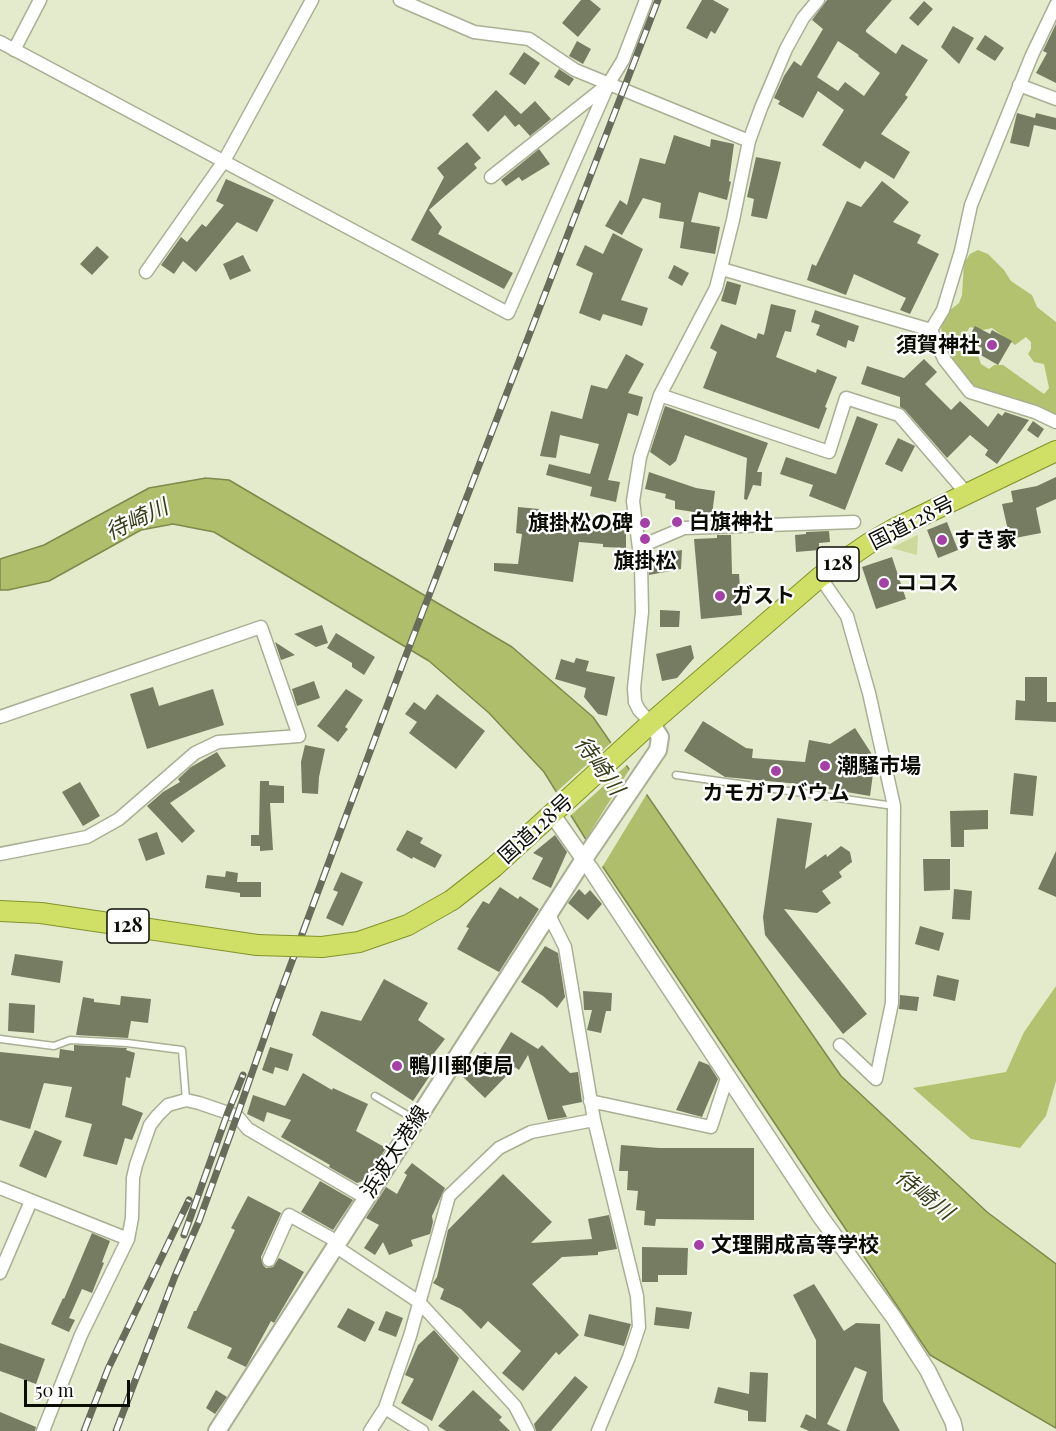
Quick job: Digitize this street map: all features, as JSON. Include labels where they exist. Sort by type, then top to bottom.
[{"type":"highway","name":"国道128号","points":[[0,911],[41,912],[256,945],[322,947],[359,942],[408,925],[452,900],[494,867],[651,723],[820,577],[894,529],[1056,452]]},
{"type":"main road","name":"浜波太港線","points":[[217,1431],[660,745],[660,737],[651,723]]},
{"type":"street","points":[[14,50],[40,0]]},
{"type":"street","points":[[146,272],[224,161],[312,0]]},
{"type":"street","points":[[400,0],[474,32],[529,39],[575,70],[749,141]]},
{"type":"street","points":[[0,42],[508,312],[609,84],[623,60],[646,0]]},
{"type":"street","points":[[651,723],[635,702],[634,688],[642,612],[639,547],[633,512],[634,489],[644,445],[660,395],[683,348],[709,304],[722,269],[749,141],[786,49],[804,18],[818,0]]},
{"type":"street","points":[[931,330],[943,310],[961,251],[971,205],[1019,85],[1056,4]]},
{"type":"street","points":[[491,177],[609,84]]},
{"type":"street","points":[[1019,85],[1056,99]]},
{"type":"street","points":[[722,269],[931,330],[944,359],[970,392],[1035,412],[1056,422]]},
{"type":"street","points":[[660,395],[829,452],[846,398],[899,415],[968,495]]},
{"type":"street","points":[[639,547],[684,528],[854,522]]},
{"type":"street","points":[[820,577],[847,616],[869,693],[894,806],[892,1003],[876,1079],[840,1045]]},
{"type":"street","points":[[0,717],[261,627],[298,736],[218,742],[195,753],[119,819],[87,837],[0,854]]},
{"type":"street","points":[[556,810],[589,853],[728,1075],[820,1216],[894,1318],[928,1371],[953,1422],[955,1431]]},
{"type":"street","points":[[549,915],[566,948],[590,1101],[637,1296],[639,1327],[598,1431]]},
{"type":"street","points":[[590,1101],[711,1126],[728,1075]]},
{"type":"street","points":[[43,1431],[81,1335],[128,1239],[132,1218],[135,1165],[150,1125],[168,1106],[186,1100],[237,1116],[248,1129],[366,1198]]},
{"type":"street","points":[[370,1431],[385,1408],[410,1336],[449,1196],[499,1148],[531,1132],[594,1120]]},
{"type":"street","points":[[0,1188],[128,1239]]},
{"type":"street","points":[[0,1273],[31,1201]]},
{"type":"street","points":[[270,1260],[289,1215],[336,1244],[419,1302],[515,1406],[528,1431]]},
{"type":"street","points":[[385,1408],[422,1431]]},
{"type":"lane","points":[[676,775],[894,806]]},
{"type":"lane","points":[[0,1039],[54,1046],[70,1040],[128,1043],[182,1050],[186,1100]]},
{"type":"lane","points":[[375,1096],[416,1120]]},
{"type":"shaded area","points":[[978,250],[988,254],[1004,270],[1011,281],[1032,295],[1037,307],[1056,322],[1056,416],[981,390],[967,382],[949,360],[942,339],[941,326],[945,314],[959,303],[962,295],[964,263],[970,254]],"holes":[[[970,327],[983,330],[992,328],[1015,345],[1026,337],[1031,342],[1028,354],[1034,362],[1044,364],[1049,388],[1044,394],[1003,365],[994,365],[989,369],[981,364],[978,355],[966,341],[966,333]]]},
{"type":"shaded area","points":[[918,535],[917,555],[891,548],[915,536]]},
{"type":"shaded area","points":[[1056,986],[1056,1081],[1046,1116],[1020,1148],[971,1139],[913,1088],[1006,1072],[1024,1032]]},
{"type":"water","name":"待崎川","points":[[206,478],[229,480],[512,647],[593,717],[841,1076],[987,1212],[1056,1264],[1056,1428],[930,1355],[603,867],[544,772],[489,713],[429,661],[214,532],[173,524],[141,530],[49,581],[0,590],[0,559],[44,545],[149,488]]},
{"type":"pier","points":[[613,741],[628,764],[569,817],[554,794]]},
{"type":"pier","points":[[631,767],[648,792],[601,869],[584,842]]},
{"type":"building","points":[[581,0],[590,0],[601,9],[578,37],[562,23]]},
{"type":"building","points":[[702,0],[713,0],[729,9],[715,34],[711,31],[707,39],[686,28]]},
{"type":"building","points":[[827,0],[892,0],[866,32],[896,54],[902,44],[928,60],[905,95],[908,97],[881,134],[910,152],[894,179],[865,161],[860,169],[822,145],[844,110],[818,91],[803,118],[778,104],[780,101],[774,98],[794,61],[801,66],[823,29],[812,20]],"holes":[[[838,41],[880,73],[864,96],[845,82],[838,91],[817,77]]]},
{"type":"building","points":[[924,1],[933,9],[918,26],[909,18]]},
{"type":"building","points":[[1056,24],[1056,83],[1036,73],[1047,53],[1043,51]]},
{"type":"building","points":[[953,26],[974,38],[959,64],[941,47]]},
{"type":"building","points":[[985,35],[1004,48],[995,61],[976,49]]},
{"type":"building","points":[[577,41],[591,49],[583,64],[569,56]]},
{"type":"building","points":[[524,52],[540,63],[525,85],[509,74]]},
{"type":"building","points":[[559,69],[574,79],[569,86],[554,77]]},
{"type":"building","points":[[496,90],[521,114],[535,101],[551,119],[530,136],[519,124],[515,127],[505,115],[488,132],[472,115]]},
{"type":"building","points":[[1017,113],[1035,118],[1036,113],[1056,118],[1056,130],[1034,125],[1029,147],[1010,143]]},
{"type":"building","points":[[674,135],[710,147],[711,139],[734,144],[727,200],[699,192],[691,222],[720,227],[715,254],[680,248],[684,222],[659,218],[661,203],[643,198],[622,235],[605,226],[620,200],[627,205],[640,158],[665,164]]},
{"type":"building","points":[[467,142],[481,158],[474,164],[477,168],[429,210],[442,227],[438,234],[513,273],[504,289],[411,240],[444,177],[437,168]]},
{"type":"building","points":[[539,149],[550,164],[522,181],[519,177],[506,186],[501,180]]},
{"type":"building","points":[[756,157],[781,162],[767,219],[751,216],[754,199],[747,197]]},
{"type":"building","points":[[226,179],[274,200],[257,232],[237,222],[196,272],[183,261],[174,274],[161,265],[181,237],[187,242],[202,224],[206,227],[224,205],[216,201]]},
{"type":"building","points":[[882,181],[909,202],[893,222],[921,235],[917,243],[939,254],[910,314],[900,310],[906,298],[854,274],[846,295],[807,280],[812,264],[816,266],[847,201],[861,207]]},
{"type":"building","points":[[613,233],[643,249],[621,300],[648,308],[642,326],[603,314],[600,321],[579,313],[593,273],[576,265],[585,245],[603,254]]},
{"type":"building","points":[[97,246],[109,257],[92,275],[80,264]]},
{"type":"building","points":[[243,255],[251,271],[230,280],[223,264]]},
{"type":"building","points":[[674,265],[689,273],[682,286],[668,278]]},
{"type":"building","points":[[727,281],[741,285],[736,305],[721,301]]},
{"type":"building","points":[[771,304],[796,310],[791,332],[785,331],[776,357],[816,373],[817,369],[837,377],[819,429],[703,388],[717,352],[710,348],[721,324],[756,339],[758,333],[764,335]]},
{"type":"building","points":[[815,310],[859,326],[854,342],[848,340],[846,348],[816,335],[820,325],[811,322]]},
{"type":"building","name":"須賀神社","points":[[975,326],[990,334],[992,330],[1012,341],[998,365],[979,354],[982,348],[967,340]]},
{"type":"building","points":[[626,354],[644,364],[628,393],[643,397],[638,416],[628,413],[608,480],[620,482],[616,502],[590,496],[592,487],[546,475],[549,464],[590,474],[599,444],[560,435],[556,458],[540,456],[551,411],[582,419],[591,385],[607,389]]},
{"type":"building","points":[[924,359],[937,372],[925,384],[951,410],[960,401],[988,427],[998,413],[1002,416],[1005,412],[1029,420],[997,464],[985,455],[988,450],[970,435],[947,458],[900,407],[900,397],[861,384],[867,366],[904,378]]},
{"type":"building","points":[[665,406],[768,443],[757,472],[762,472],[761,486],[753,485],[747,500],[744,499],[747,458],[685,435],[676,461],[670,466],[650,452]]},
{"type":"building","points":[[857,416],[878,424],[845,510],[809,496],[813,485],[780,474],[786,457],[836,474]]},
{"type":"building","points":[[1033,421],[1044,429],[1038,438],[1027,430]]},
{"type":"building","points":[[898,438],[915,446],[902,472],[885,464]]},
{"type":"building","points":[[649,472],[696,488],[715,491],[712,515],[675,509],[675,501],[665,498],[666,494],[645,489]]},
{"type":"building","points":[[1056,477],[1056,499],[1036,508],[1041,533],[1010,539],[1002,504],[1013,502],[1011,491],[1037,486]]},
{"type":"building","points":[[518,507],[539,509],[538,516],[570,518],[570,527],[603,529],[603,526],[626,526],[626,548],[603,547],[603,544],[579,542],[573,582],[494,571],[494,563],[518,564],[522,534],[516,533]]},
{"type":"building","name":"すき家","points":[[947,522],[958,550],[938,558],[927,530]]},
{"type":"building","points":[[829,531],[830,542],[819,543],[819,550],[796,552],[795,535]]},
{"type":"building","points":[[717,535],[731,535],[732,574],[739,574],[742,615],[701,619],[694,539],[717,538]]},
{"type":"building","points":[[682,550],[681,569],[649,575],[648,556]]},
{"type":"building","name":"ココス","points":[[892,557],[906,599],[876,609],[862,567]]},
{"type":"building","points":[[660,610],[680,611],[679,627],[660,627]]},
{"type":"building","points":[[322,625],[328,643],[316,647],[294,634]]},
{"type":"building","points":[[336,633],[375,657],[364,675],[352,667],[352,663],[327,648]]},
{"type":"building","points":[[275,642],[295,655],[281,660]]},
{"type":"building","points":[[691,645],[694,658],[677,678],[662,681],[656,654]]},
{"type":"building","points":[[576,658],[589,661],[586,671],[615,677],[607,716],[598,714],[584,697],[586,688],[555,679],[561,659],[574,663]]},
{"type":"building","points":[[1025,677],[1047,677],[1047,702],[1056,702],[1056,722],[1015,720],[1016,700],[1025,701]]},
{"type":"building","points":[[314,681],[320,698],[297,706],[292,689]]},
{"type":"building","points":[[153,687],[159,706],[213,689],[224,725],[147,749],[130,694]]},
{"type":"building","points":[[346,689],[363,700],[345,727],[348,729],[338,742],[317,726]]},
{"type":"building","points":[[437,694],[485,731],[456,769],[409,733],[417,722],[405,714],[414,702],[425,710]]},
{"type":"building","points":[[703,721],[746,748],[753,749],[752,758],[805,762],[809,740],[830,744],[855,728],[875,759],[870,796],[799,784],[725,777],[684,751]]},
{"type":"building","points":[[305,745],[325,749],[318,794],[302,793],[301,762]]},
{"type":"building","points":[[217,752],[226,766],[170,803],[195,831],[182,843],[147,806],[163,792],[180,782],[178,779],[191,767]]},
{"type":"building","points":[[1014,773],[1037,776],[1033,816],[1010,814]]},
{"type":"building","points":[[260,781],[269,781],[269,785],[284,786],[284,803],[270,803],[273,850],[260,851],[260,846],[251,846],[251,835],[259,835]]},
{"type":"building","points":[[80,782],[100,816],[83,826],[62,792]]},
{"type":"building","points":[[988,810],[988,829],[964,830],[964,847],[951,847],[950,811]]},
{"type":"building","points":[[777,818],[812,823],[805,869],[841,846],[850,852],[852,862],[839,872],[842,877],[822,891],[831,903],[817,913],[784,909],[867,1014],[843,1034],[765,935],[763,917]]},
{"type":"building","points":[[407,830],[423,838],[420,843],[442,855],[435,868],[396,850]]},
{"type":"building","points":[[157,832],[165,854],[146,861],[138,839]]},
{"type":"building","points":[[555,835],[567,852],[551,888],[532,879],[543,858],[533,853]]},
{"type":"building","points":[[1056,851],[1056,897],[1038,889]]},
{"type":"building","points":[[923,859],[950,859],[950,890],[924,891]]},
{"type":"building","points":[[226,871],[238,873],[237,882],[261,882],[261,897],[240,897],[240,893],[205,888],[207,875],[225,877]]},
{"type":"building","points":[[341,872],[363,882],[343,926],[326,918],[338,892],[333,890]]},
{"type":"building","points":[[500,887],[518,899],[520,896],[539,909],[499,972],[457,949],[469,928],[466,927],[483,901],[489,904]]},
{"type":"building","points":[[579,889],[585,895],[590,890],[602,904],[588,920],[568,903]]},
{"type":"building","points":[[954,889],[972,891],[970,920],[952,919]]},
{"type":"building","points":[[920,926],[944,933],[939,951],[915,944]]},
{"type":"building","points":[[545,946],[558,953],[565,997],[557,1008],[521,982]]},
{"type":"building","points":[[15,954],[63,961],[60,983],[11,975]]},
{"type":"building","points":[[937,975],[959,980],[955,1001],[933,996]]},
{"type":"building","points":[[384,979],[428,1003],[418,1020],[445,1039],[427,1062],[435,1068],[413,1101],[312,1035],[321,1011],[361,1021]]},
{"type":"building","points":[[583,991],[612,993],[611,1011],[606,1011],[601,1033],[587,1030],[592,1010],[584,1010]]},
{"type":"building","points":[[900,995],[919,997],[917,1011],[899,1009]]},
{"type":"building","points":[[121,996],[151,999],[148,1023],[131,1021],[128,1038],[76,1035],[83,997],[94,999],[94,1002],[120,1005]]},
{"type":"building","points":[[9,1003],[35,1005],[34,1033],[8,1031]]},
{"type":"building","points":[[511,1032],[538,1049],[542,1045],[570,1073],[578,1072],[582,1102],[562,1106],[567,1117],[548,1120],[528,1055],[519,1070],[515,1067],[485,1098],[462,1076],[485,1052],[494,1060]]},
{"type":"building","points":[[74,1045],[127,1048],[126,1050],[135,1053],[130,1078],[126,1077],[122,1105],[143,1113],[132,1140],[125,1138],[117,1165],[83,1156],[92,1124],[65,1117],[72,1087],[44,1083],[30,1129],[0,1120],[0,1052],[59,1058],[60,1049],[74,1051]]},
{"type":"building","points":[[270,1047],[293,1054],[288,1071],[275,1067],[273,1074],[262,1070]]},
{"type":"building","points":[[699,1061],[709,1065],[718,1079],[702,1117],[676,1110]]},
{"type":"building","points":[[303,1073],[332,1090],[333,1088],[368,1104],[356,1131],[386,1148],[366,1180],[357,1183],[281,1137],[291,1120],[267,1112],[264,1122],[247,1114],[253,1095],[285,1106]]},
{"type":"building","points":[[35,1130],[62,1141],[46,1178],[19,1166]]},
{"type":"building","points":[[621,1145],[659,1148],[754,1148],[754,1220],[656,1219],[655,1226],[644,1225],[645,1211],[636,1210],[638,1191],[627,1190],[628,1171],[619,1171]]},
{"type":"building","points":[[412,1163],[445,1188],[432,1216],[430,1234],[411,1240],[413,1246],[389,1255],[383,1242],[375,1255],[364,1248],[379,1225],[366,1218],[386,1187],[397,1194],[407,1175],[404,1173]]},
{"type":"building","points":[[503,1174],[552,1222],[531,1243],[592,1239],[588,1219],[609,1215],[617,1249],[598,1252],[598,1255],[562,1257],[532,1284],[579,1335],[559,1355],[556,1352],[523,1391],[502,1373],[521,1351],[488,1321],[481,1329],[461,1309],[440,1299],[444,1289],[433,1283],[437,1277],[448,1230]]},
{"type":"building","points":[[320,1181],[353,1200],[333,1230],[301,1212]]},
{"type":"building","points":[[248,1196],[281,1213],[261,1257],[263,1265],[266,1268],[273,1267],[279,1258],[304,1272],[274,1323],[271,1321],[246,1367],[227,1358],[232,1348],[187,1328],[235,1230],[231,1228]]},
{"type":"building","points":[[92,1233],[110,1241],[92,1293],[82,1289],[69,1318],[75,1320],[69,1332],[51,1324]]},
{"type":"building","points":[[642,1247],[688,1248],[687,1275],[658,1275],[658,1282],[642,1282]]},
{"type":"building","points":[[814,1284],[844,1331],[856,1323],[880,1324],[883,1401],[900,1431],[846,1431],[867,1372],[855,1367],[827,1424],[841,1431],[809,1431],[800,1427],[806,1414],[816,1419],[816,1340],[793,1295]]},
{"type":"building","points":[[656,1307],[692,1312],[689,1329],[654,1325]]},
{"type":"building","points":[[348,1308],[375,1322],[365,1342],[337,1327]]},
{"type":"building","points":[[386,1311],[403,1318],[396,1337],[378,1330]]},
{"type":"building","points":[[589,1314],[631,1324],[624,1346],[584,1336]]},
{"type":"building","points":[[434,1330],[459,1358],[432,1421],[401,1403],[414,1379],[405,1375],[418,1345]]},
{"type":"building","points":[[0,1343],[45,1359],[36,1384],[0,1371]]},
{"type":"building","points":[[750,1372],[768,1373],[766,1422],[748,1421],[748,1411],[714,1403],[718,1387],[749,1394]]},
{"type":"building","points":[[575,1376],[588,1387],[551,1431],[536,1431],[534,1424]]},
{"type":"building","points":[[216,1390],[227,1397],[215,1414],[206,1408]]},
{"type":"building","points":[[473,1390],[502,1417],[499,1420],[510,1431],[446,1431],[438,1426]]},
{"type":"building","points":[[0,1412],[36,1427],[35,1431],[0,1431]]},
{"type":"railway","points":[[116,1431],[175,1276],[199,1221],[275,1007],[403,663],[658,0]]},
{"type":"railway","points":[[184,1235],[243,1075]]},
{"type":"railway","points":[[84,1431],[108,1369],[189,1200]]},
{"type":"place","name":"須賀神社","points":[[992,345]]},
{"type":"place","name":"白旗神社","points":[[677,522]]},
{"type":"place","name":"旗掛松の碑","points":[[645,523]]},
{"type":"place","name":"旗掛松","points":[[645,539]]},
{"type":"place","name":"すき家","points":[[942,540]]},
{"type":"place","name":"ココス","points":[[884,583]]},
{"type":"place","name":"ガスト","points":[[720,596]]},
{"type":"place","name":"潮騒市場","points":[[825,766]]},
{"type":"place","name":"カモガワバウム","points":[[776,771]]},
{"type":"place","name":"鴨川郵便局","points":[[397,1066]]},
{"type":"place","name":"文理開成高等学校","points":[[699,1245]]}]
